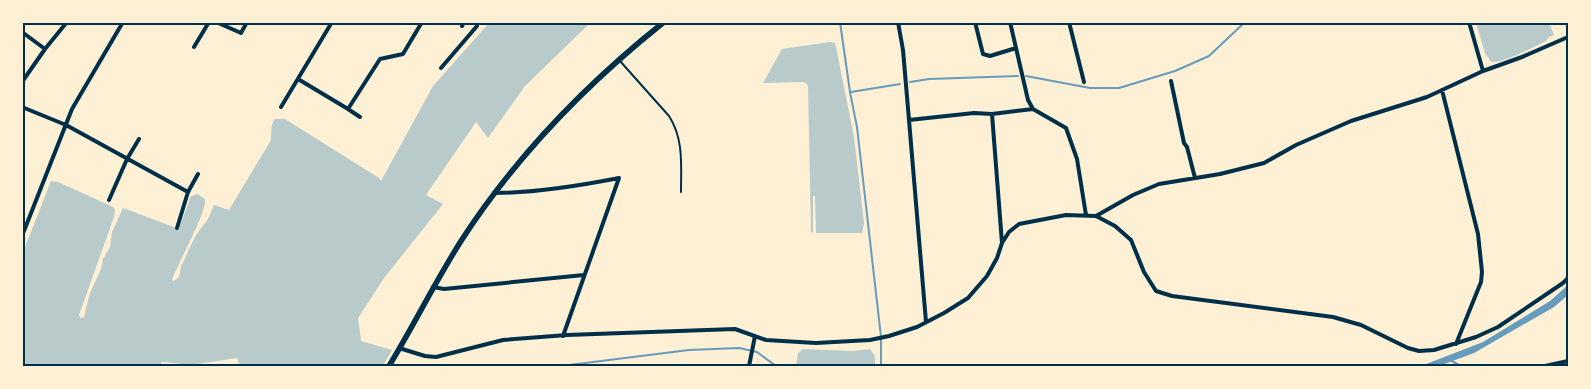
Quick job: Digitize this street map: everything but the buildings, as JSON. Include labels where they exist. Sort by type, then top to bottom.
[{"type":"main road","points":[[389,366],[433,286],[460,242],[494,193],[523,156],[555,120],[619,60],[664,22]]},
{"type":"street","points":[[22,82],[67,22]]},
{"type":"street","points":[[22,236],[72,109],[123,22]]},
{"type":"street","points":[[194,47],[209,22]]},
{"type":"street","points":[[216,22],[240,33],[247,22]]},
{"type":"street","points":[[281,107],[332,22]]},
{"type":"street","points":[[348,109],[380,59],[403,54],[422,22]]},
{"type":"street","points":[[441,68],[477,26],[477,22]]},
{"type":"street","points":[[898,22],[903,50],[926,322]]},
{"type":"street","points":[[975,22],[983,54],[990,56],[1016,48]]},
{"type":"street","points":[[1010,22],[1028,100],[1033,109],[1066,128],[1076,159],[1086,215]]},
{"type":"street","points":[[1069,22],[1084,82]]},
{"type":"street","points":[[1469,22],[1483,71]]},
{"type":"street","points":[[22,32],[45,49]]},
{"type":"street","points":[[1096,216],[1133,195],[1159,184],[1220,174],[1264,163],[1296,145],[1351,121],[1442,90],[1483,71],[1522,58],[1568,37]]},
{"type":"street","points":[[298,79],[360,117]]},
{"type":"street","points":[[1171,81],[1184,143],[1195,178]]},
{"type":"street","points":[[1442,90],[1478,234],[1482,272],[1481,282],[1456,344]]},
{"type":"street","points":[[22,107],[66,125],[188,192]]},
{"type":"street","points":[[909,120],[974,112],[992,114],[1033,109]]},
{"type":"street","points":[[992,114],[1002,242]]},
{"type":"street","points":[[109,200],[127,159],[139,139]]},
{"type":"street","points":[[177,228],[188,192],[198,174]]},
{"type":"street","points":[[494,193],[517,193],[585,185],[619,178],[563,336]]},
{"type":"street","points":[[400,348],[424,356],[436,356],[503,340],[735,329],[766,340],[816,343],[874,339],[917,327],[968,298],[987,276],[997,258],[1002,242],[1009,232],[1019,224],[1066,215],[1096,216],[1115,226],[1131,240],[1144,272],[1156,291],[1172,296],[1333,317],[1361,325],[1408,348],[1419,351],[1434,350],[1456,344],[1498,327],[1568,278]]},
{"type":"street","points":[[433,286],[444,289],[584,275]]},
{"type":"street","points":[[749,366],[755,336]]},
{"type":"street","points":[[1546,366],[1568,361]]},
{"type":"lane","points":[[619,60],[675,124],[680,141],[681,192]]},
{"type":"shaded area","points":[[489,23],[590,23],[525,86],[488,138],[476,122],[426,195],[443,204],[384,278],[358,318],[361,341],[392,350],[383,366],[240,366],[237,358],[190,365],[163,362],[161,363],[162,366],[23,366],[22,255],[51,181],[58,182],[113,207],[115,210],[79,315],[81,318],[84,317],[90,293],[101,269],[103,259],[110,247],[112,232],[123,208],[179,229],[191,196],[197,194],[205,199],[202,215],[175,272],[172,280],[174,281],[179,277],[189,249],[196,235],[208,219],[214,205],[229,210],[270,142],[272,124],[275,119],[285,119],[381,181],[433,86]]},
{"type":"shaded area","points":[[1476,23],[1549,23],[1554,35],[1519,54],[1497,62],[1491,62],[1485,53]]},
{"type":"shaded area","points":[[830,42],[835,43],[854,137],[864,223],[862,233],[816,233],[815,196],[813,196],[813,233],[811,232],[808,86],[803,82],[763,83],[782,49]]},
{"type":"shaded area","points":[[803,349],[853,351],[870,349],[875,356],[875,366],[796,366],[798,353]]},
{"type":"water","points":[[1568,285],[1568,295],[1554,307],[1474,353],[1439,366],[1421,366],[1483,342],[1550,301]]},
{"type":"waterway","points":[[840,22],[857,127],[881,337],[881,366]]},
{"type":"waterway","points":[[1026,76],[1090,88],[1119,88],[1175,71],[1209,56],[1245,22]]},
{"type":"waterway","points":[[910,82],[929,79],[1018,76]]},
{"type":"waterway","points":[[851,92],[900,84]]},
{"type":"waterway","points":[[561,366],[689,350],[739,348],[757,352],[776,366]]},
{"type":"waterway","points":[[1450,360],[1461,366]]}]
